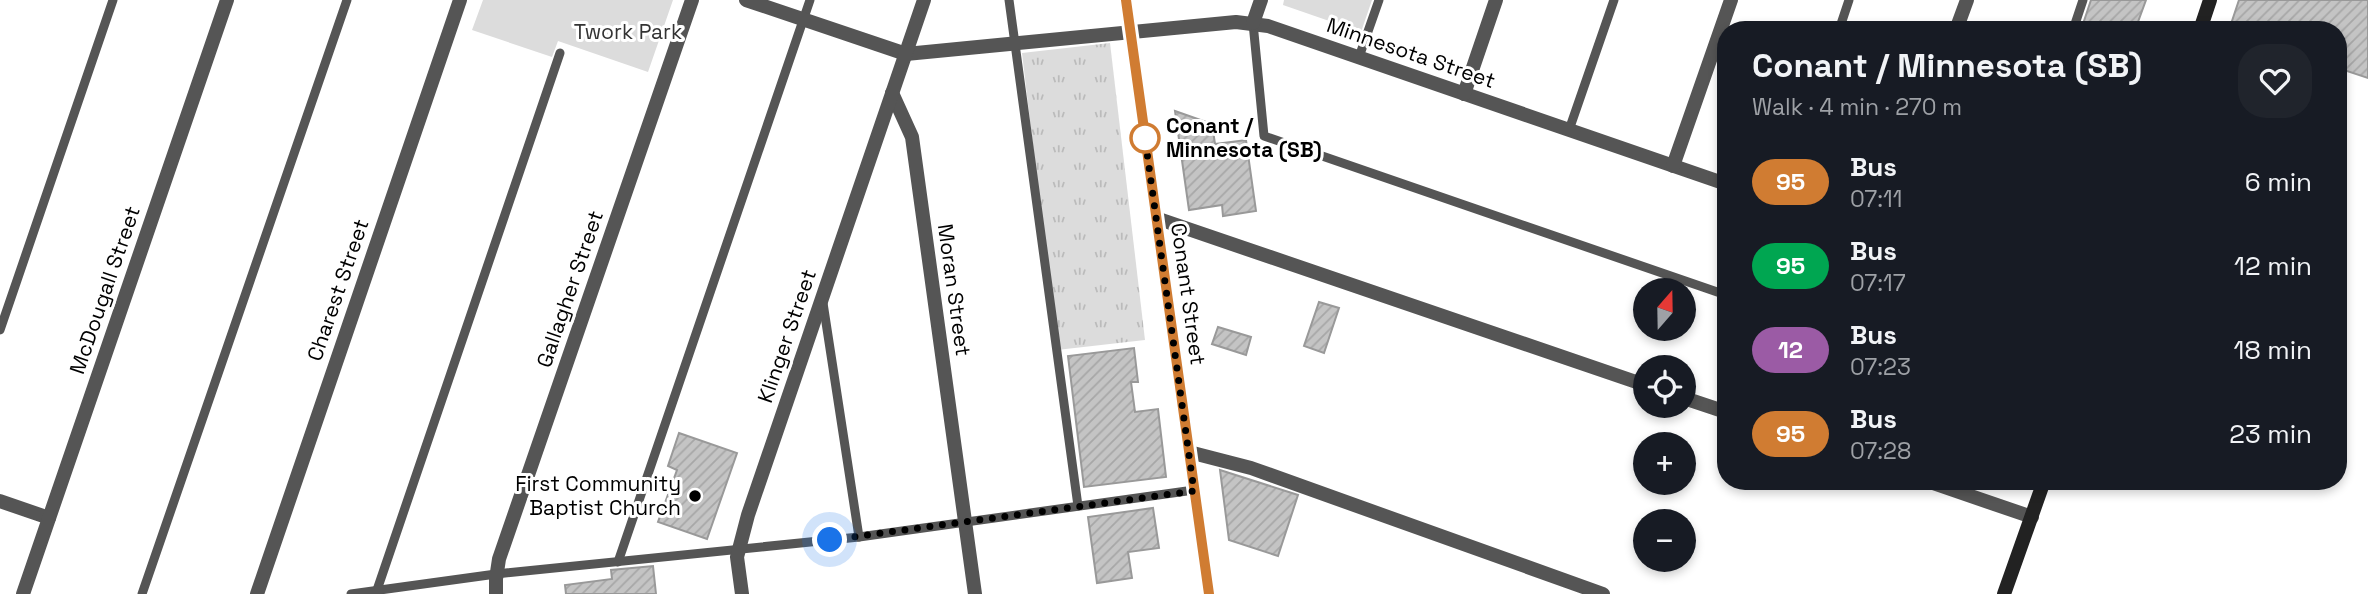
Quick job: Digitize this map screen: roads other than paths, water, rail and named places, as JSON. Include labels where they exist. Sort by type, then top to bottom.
[{"type":"main road","name":"Conant Street","points":[[1126,0],[1209,594]]},
{"type":"main road","points":[[2203,21],[2210,0]]},
{"type":"main road","points":[[2004,594],[2041,490]]},
{"type":"street","name":"McDougall Street","points":[[23,594],[227,0]]},
{"type":"street","name":"Charest Street","points":[[257,594],[460,0]]},
{"type":"street","name":"Gallagher Street","points":[[496,594],[496,574],[504,546],[692,0]]},
{"type":"street","name":"Minnesota Street","points":[[746,0],[905,54],[1236,22],[1253,23],[1717,181]]},
{"type":"street","points":[[892,93],[924,0]]},
{"type":"street","points":[[1253,23],[1261,0]]},
{"type":"street","points":[[1464,94],[1496,0]]},
{"type":"street","points":[[1724,21],[1731,0]]},
{"type":"street","points":[[1959,21],[1967,0]]},
{"type":"street","points":[[1673,166],[1717,40]]},
{"type":"street","name":"Klinger Street","points":[[742,594],[738,550],[892,93]]},
{"type":"street","name":"Moran Street","points":[[892,93],[912,137],[975,594]]},
{"type":"street","points":[[1156,218],[1633,381]]},
{"type":"street","points":[[1696,402],[1717,409]]},
{"type":"street","points":[[1189,452],[1251,468],[1603,594]]},
{"type":"street","points":[[1953,490],[2032,517]]},
{"type":"street","points":[[0,501],[49,518]]},
{"type":"lane","points":[[0,330],[113,0]]},
{"type":"lane","points":[[142,594],[347,0]]},
{"type":"lane","points":[[618,562],[810,0]]},
{"type":"lane","points":[[1009,0],[1078,506]]},
{"type":"lane","points":[[1359,57],[1379,0]]},
{"type":"lane","points":[[1569,130],[1614,0]]},
{"type":"lane","points":[[1842,21],[1849,0]]},
{"type":"lane","points":[[2076,21],[2083,0]]},
{"type":"lane","points":[[1253,23],[1264,136],[1717,292]]},
{"type":"lane","points":[[377,590],[560,52]]},
{"type":"lane","points":[[822,298],[859,537]]},
{"type":"lane","points":[[351,594],[496,574],[859,537],[1194,491]]},
{"type":"place","name":"Conant / Minnesota (SB)","points":[[1145,138]]},
{"type":"place","name":"First Community Baptist Church","points":[[695,496]]},
{"type":"park label","name":"Twork Park","points":[[628,32]]}]
